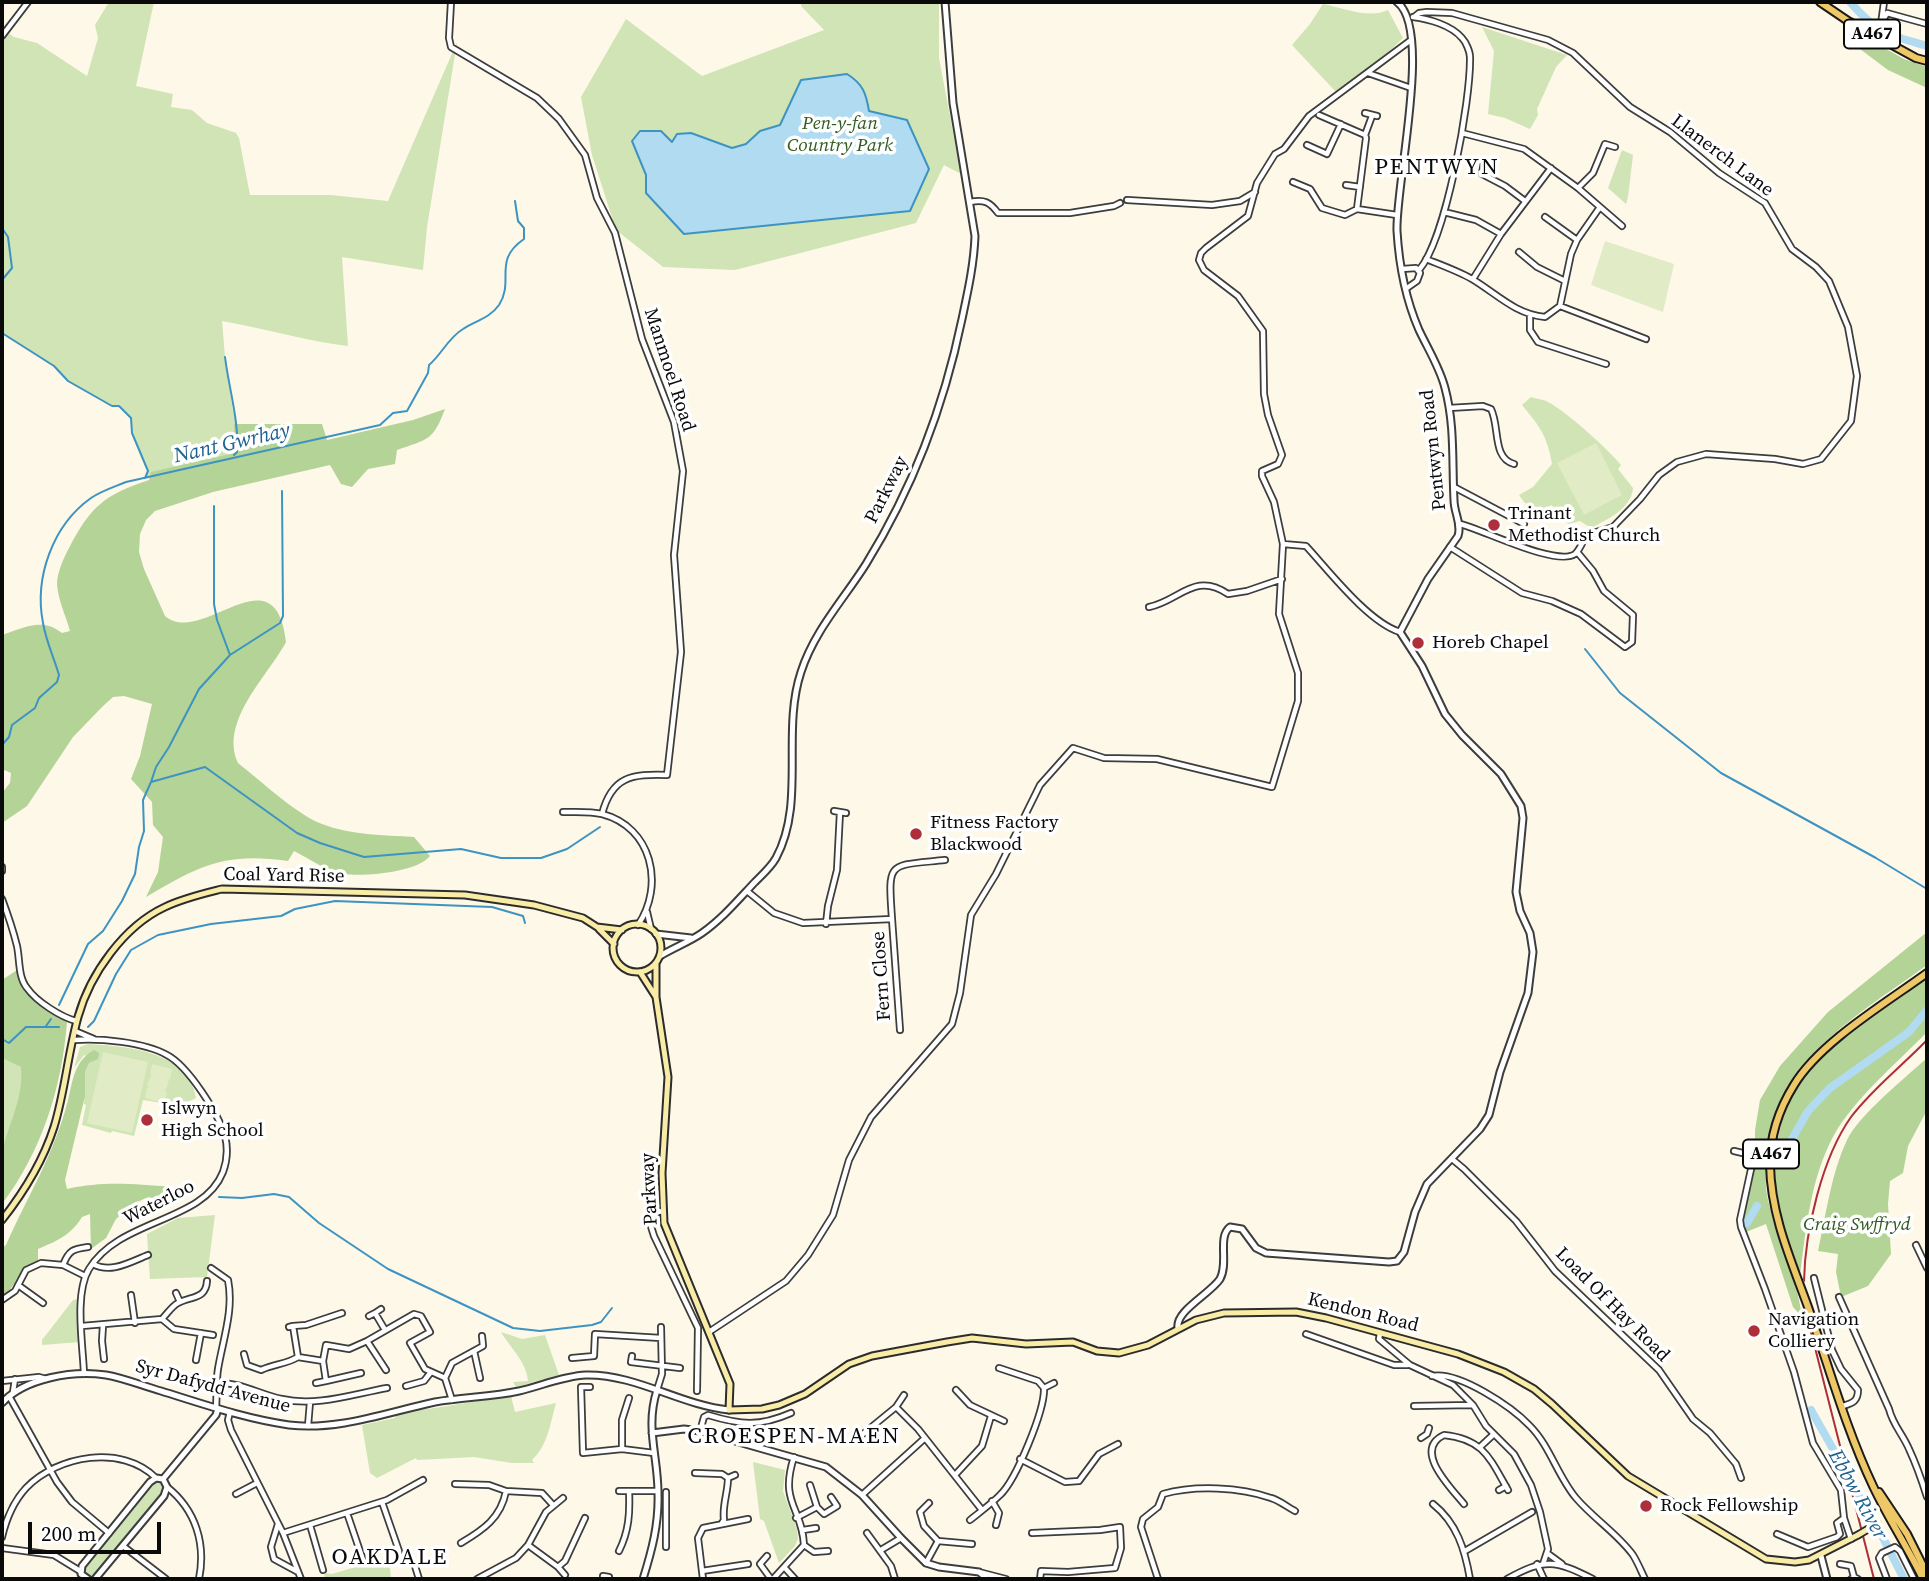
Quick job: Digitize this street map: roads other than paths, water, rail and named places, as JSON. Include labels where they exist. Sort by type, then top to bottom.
[{"type":"main road","name":"A467","points":[[1820,2],[1847,21],[1916,58],[1927,61]]},
{"type":"main road","name":"Coal Yard Rise","points":[[2,1220],[40,1164],[54,1128],[76,1021],[81,1004],[98,971],[116,946],[138,925],[163,908],[192,896],[222,889],[465,895],[534,905],[583,918],[597,926],[614,944]]},
{"type":"main road","points":[[638,925],[651,929],[656,934],[660,940],[660,956],[656,963],[640,972],[633,972],[621,966],[615,956],[614,944],[622,930],[638,925]]},
{"type":"main road","name":"Coal Yard Rise","points":[[597,926],[622,930]]},
{"type":"main road","name":"Parkway","points":[[656,963],[656,997],[668,1077],[662,1173],[664,1223],[730,1384],[729,1410]]},
{"type":"main road","points":[[640,972],[656,997]]},
{"type":"main road","name":"A467","points":[[1927,973],[1829,1046],[1808,1066],[1780,1111],[1772,1142],[1772,1194],[1787,1253],[1873,1485],[1927,1574]]},
{"type":"main road","name":"Kendon Road","points":[[729,1410],[762,1409],[779,1405],[805,1394],[849,1364],[872,1356],[947,1342],[972,1338],[1026,1344],[1073,1342],[1097,1351],[1119,1353],[1148,1345],[1178,1328],[1224,1312],[1296,1312],[1458,1354],[1504,1373],[1534,1389],[1628,1476],[1766,1559],[1795,1562],[1821,1556],[1892,1515]]},
{"type":"main road","name":"A467","points":[[1892,1515],[1923,1579]]},
{"type":"street","points":[[2,36],[28,2]]},
{"type":"street","name":"Manmoel Road","points":[[451,2],[451,47],[537,98],[558,119],[586,155],[597,198],[615,233],[642,339],[668,402],[681,453],[683,471],[674,555],[681,652],[667,775],[640,774],[624,779],[607,795],[601,814]]},
{"type":"street","name":"Parkway","points":[[660,956],[699,935],[720,918],[774,861],[783,842],[791,800],[793,698],[810,646],[867,561],[904,496],[930,436],[953,361],[972,268],[975,236],[953,103],[946,2]]},
{"type":"street","points":[[1398,2],[1411,17],[1431,20],[1463,38],[1470,54],[1462,133],[1444,212],[1419,270],[1417,281],[1407,288]]},
{"type":"street","points":[[1884,2],[1881,24],[1887,13],[1927,24]]},
{"type":"street","name":"Llanerch Lane","points":[[1411,17],[1419,12],[1452,13],[1548,40],[1573,53],[1623,102],[1670,132],[1719,173],[1765,203],[1793,248],[1829,281],[1848,327],[1857,376],[1851,421],[1821,459],[1803,464],[1775,459],[1706,454],[1678,462],[1659,475],[1613,527],[1586,535],[1577,553]]},
{"type":"street","name":"Pentwyn Road","points":[[1400,632],[1428,579],[1458,536],[1460,524],[1455,511],[1454,456],[1445,386],[1413,314],[1402,269],[1397,215],[1411,88],[1411,17]]},
{"type":"street","points":[[708,1332],[786,1280],[808,1255],[832,1214],[849,1160],[871,1117],[952,1024],[960,993],[971,915],[996,874],[1040,785],[1073,748],[1104,758],[1157,759],[1272,787],[1298,701],[1298,673],[1279,614],[1283,544],[1274,502],[1262,476],[1262,471],[1278,464],[1282,455],[1268,415],[1264,394],[1263,331],[1238,296],[1204,270],[1199,260],[1200,253],[1248,216],[1257,183],[1275,154],[1284,149],[1309,116],[1411,40]]},
{"type":"street","points":[[1367,73],[1411,88]]},
{"type":"street","points":[[1357,209],[1365,135],[1375,116],[1365,113]]},
{"type":"street","points":[[1319,115],[1365,135]]},
{"type":"street","points":[[1307,145],[1327,154],[1341,124]]},
{"type":"street","points":[[1462,133],[1524,149],[1578,188],[1622,226]]},
{"type":"street","points":[[1578,188],[1592,173],[1605,144],[1615,147]]},
{"type":"street","points":[[1484,162],[1482,174],[1525,201]]},
{"type":"street","points":[[1473,279],[1501,234],[1551,168]]},
{"type":"street","points":[[1293,181],[1310,189],[1322,208],[1345,215],[1357,209],[1397,215]]},
{"type":"street","points":[[1346,185],[1360,187]]},
{"type":"street","points":[[1127,200],[1212,205],[1240,201],[1255,192]]},
{"type":"street","points":[[970,202],[984,200],[991,203],[998,213],[1070,213],[1120,203]]},
{"type":"street","points":[[1426,259],[1473,279],[1507,303],[1530,315],[1545,317],[1560,306],[1577,240],[1600,207]]},
{"type":"street","points":[[1444,212],[1476,220],[1501,234]]},
{"type":"street","points":[[1545,217],[1577,240]]},
{"type":"street","points":[[1519,252],[1537,267],[1565,281]]},
{"type":"street","points":[[1402,269],[1419,270]]},
{"type":"street","points":[[1560,306],[1646,339]]},
{"type":"street","points":[[1530,315],[1530,330],[1538,342],[1606,364]]},
{"type":"street","points":[[1448,408],[1483,406],[1491,410],[1502,455],[1507,462],[1514,464]]},
{"type":"street","points":[[1454,487],[1524,524]]},
{"type":"street","points":[[1450,547],[1522,593],[1552,601],[1581,614],[1625,647],[1632,642],[1633,615],[1604,590],[1593,570],[1577,553],[1564,557],[1539,552],[1460,524]]},
{"type":"street","points":[[1178,1328],[1179,1317],[1210,1291],[1222,1274],[1224,1234],[1227,1229],[1242,1229],[1256,1248],[1265,1253],[1397,1261],[1404,1252],[1423,1191],[1480,1129],[1493,1107],[1500,1072],[1520,1019],[1531,978],[1532,943],[1520,911],[1515,885],[1522,814],[1517,798],[1501,774],[1445,714],[1422,666],[1400,632],[1390,628],[1356,601],[1306,546],[1283,544]]},
{"type":"street","points":[[1150,607],[1176,594],[1209,585],[1216,585],[1228,594],[1247,591],[1282,579]]},
{"type":"street","points":[[563,812],[601,814],[636,835],[652,866],[652,892],[647,911],[638,925]]},
{"type":"street","points":[[826,924],[837,870],[840,812]]},
{"type":"street","name":"Fern Close","points":[[900,1030],[890,879],[894,870],[901,865],[945,860]]},
{"type":"street","name":"Fern Close","points":[[747,891],[774,913],[803,923],[892,919]]},
{"type":"street","points":[[2,899],[17,949],[20,974],[26,988],[61,1017],[76,1021]]},
{"type":"street","points":[[647,911],[651,929]]},
{"type":"street","points":[[656,934],[691,938]]},
{"type":"street","name":"Waterloo","points":[[75,1031],[94,1039]]},
{"type":"street","name":"Waterloo","points":[[74,1040],[94,1039],[157,1050],[176,1061],[189,1074],[220,1123],[227,1153],[223,1172],[206,1196],[191,1206],[115,1241],[85,1276],[80,1297],[84,1374]]},
{"type":"street","points":[[1734,1151],[1751,1155],[1753,1160],[1740,1220],[1741,1227],[1794,1372],[1817,1452],[1841,1490],[1844,1518],[1851,1539]]},
{"type":"street","name":"Load Of Hay Road","points":[[1452,1160],[1516,1221],[1555,1271],[1659,1370],[1693,1419],[1710,1433],[1736,1464],[1741,1478]]},
{"type":"street","points":[[648,1177],[648,1214],[654,1236],[698,1328],[697,1391]]},
{"type":"street","points":[[648,1214],[663,1211]]},
{"type":"street","points":[[1916,1245],[1927,1268]]},
{"type":"street","points":[[63,1265],[68,1253],[73,1249],[88,1247]]},
{"type":"street","points":[[93,1264],[102,1269],[111,1269],[148,1255]]},
{"type":"street","points":[[2,1300],[15,1291],[26,1270],[41,1263],[63,1265],[85,1276]]},
{"type":"street","points":[[163,1479],[216,1415],[217,1373],[230,1311],[230,1288],[228,1280],[211,1268]]},
{"type":"street","points":[[1814,1278],[1832,1350],[1858,1390],[1857,1399],[1843,1406]]},
{"type":"street","points":[[82,1326],[162,1319],[180,1302],[201,1295],[207,1288],[207,1281]]},
{"type":"street","points":[[18,1285],[43,1303]]},
{"type":"street","points":[[176,1293],[180,1302]]},
{"type":"street","points":[[131,1295],[135,1323]]},
{"type":"street","points":[[1839,1297],[1889,1409],[1893,1424],[1909,1448],[1927,1497]]},
{"type":"street","points":[[381,1309],[372,1314],[385,1330]]},
{"type":"street","points":[[298,1357],[291,1326],[306,1325],[342,1313]]},
{"type":"street","points":[[326,1381],[323,1361],[326,1345],[349,1349],[414,1314],[421,1316],[430,1332],[410,1343],[425,1369],[445,1378]]},
{"type":"street","points":[[162,1319],[174,1329],[213,1335]]},
{"type":"street","points":[[103,1325],[104,1359]]},
{"type":"street","points":[[643,1579],[656,1539],[659,1491],[650,1420],[662,1374],[661,1327]]},
{"type":"street","points":[[196,1360],[201,1333]]},
{"type":"street","points":[[1380,1333],[1379,1339],[1409,1365],[1453,1385],[1514,1454],[1531,1485],[1545,1534],[1546,1553],[1540,1564],[1544,1579]]},
{"type":"street","points":[[572,1358],[594,1356],[595,1334],[661,1338]]},
{"type":"street","points":[[1306,1334],[1394,1365],[1409,1365]]},
{"type":"street","points":[[452,1400],[445,1378],[452,1363],[483,1346],[482,1336]]},
{"type":"street","points":[[368,1341],[386,1370]]},
{"type":"street","points":[[474,1350],[480,1378]]},
{"type":"street","points":[[244,1353],[247,1365]]},
{"type":"street","points":[[632,1356],[631,1362],[680,1367]]},
{"type":"street","points":[[239,1368],[247,1365],[261,1370],[274,1364],[292,1362],[298,1357],[323,1361]]},
{"type":"street","points":[[970,1520],[1002,1494],[1045,1402],[1044,1388],[1038,1381],[999,1368]]},
{"type":"street","points":[[406,1386],[424,1381],[430,1372]]},
{"type":"street","points":[[316,1383],[361,1373]]},
{"type":"street","name":"Syr Dafydd Avenue","points":[[11,1394],[48,1380],[84,1374],[113,1376],[217,1409],[285,1424],[309,1426],[332,1424],[452,1400],[516,1392],[585,1375],[611,1377],[690,1402],[729,1410]]},
{"type":"street","points":[[1433,1376],[1461,1381],[1485,1392],[1532,1427],[1580,1502],[1634,1556],[1645,1579]]},
{"type":"street","points":[[2,1381],[39,1377],[48,1380]]},
{"type":"street","points":[[15,1379],[11,1394],[12,1403],[50,1471],[72,1502],[109,1533]]},
{"type":"street","points":[[218,1383],[232,1384],[281,1399],[310,1402],[387,1388]]},
{"type":"street","points":[[1044,1388],[1054,1383]]},
{"type":"street","points":[[590,1387],[579,1386],[583,1456],[622,1448],[654,1453]]},
{"type":"street","points":[[956,1390],[970,1405],[1004,1421]]},
{"type":"street","points":[[2,1403],[11,1394]]},
{"type":"street","points":[[863,1434],[896,1407],[904,1395]]},
{"type":"street","points":[[622,1448],[622,1420],[629,1398]]},
{"type":"street","points":[[309,1426],[310,1402]]},
{"type":"street","points":[[1414,1406],[1473,1405]]},
{"type":"street","points":[[896,1407],[925,1438],[982,1510]]},
{"type":"street","points":[[230,1412],[228,1420],[231,1430],[283,1533],[300,1579]]},
{"type":"street","points":[[699,1431],[704,1417],[708,1416],[738,1424],[759,1424],[791,1413]]},
{"type":"street","points":[[955,1475],[982,1446],[991,1416]]},
{"type":"street","points":[[652,1433],[684,1429],[699,1431],[826,1467],[862,1495],[926,1563],[1006,1579]]},
{"type":"street","points":[[1426,1433],[1435,1441]]},
{"type":"street","points":[[1464,1504],[1436,1468],[1432,1447],[1444,1434],[1480,1447],[1507,1488],[1499,1490]]},
{"type":"street","points":[[1480,1447],[1494,1434]]},
{"type":"street","points":[[862,1495],[925,1438]]},
{"type":"street","points":[[1020,1459],[1065,1482],[1079,1481],[1099,1454],[1118,1444]]},
{"type":"street","points":[[2,1537],[9,1515],[25,1489],[50,1471],[78,1460],[108,1457],[132,1462],[156,1478],[163,1479]]},
{"type":"street","points":[[768,1556],[760,1563],[772,1579],[804,1545],[803,1530],[796,1518],[787,1488],[794,1457]]},
{"type":"street","points":[[695,1473],[722,1474],[728,1478]]},
{"type":"street","points":[[728,1478],[735,1475]]},
{"type":"street","points":[[2,1548],[54,1555],[83,1577],[86,1560],[156,1478]]},
{"type":"street","points":[[722,1523],[722,1505],[728,1489],[728,1478]]},
{"type":"street","points":[[163,1479],[167,1487],[183,1502],[198,1533],[202,1560],[199,1579]]},
{"type":"street","points":[[283,1533],[382,1502],[423,1480]]},
{"type":"street","points":[[236,1494],[257,1483]]},
{"type":"street","points":[[455,1484],[489,1485],[506,1491],[542,1493],[553,1505]]},
{"type":"street","points":[[810,1485],[817,1507],[824,1514],[837,1506],[831,1497]]},
{"type":"street","points":[[96,1579],[164,1496],[167,1487]]},
{"type":"street","points":[[1158,1579],[1142,1527],[1143,1519],[1158,1507],[1163,1494],[1183,1488],[1248,1493],[1272,1498],[1295,1511]]},
{"type":"street","points":[[461,1543],[485,1529],[492,1521],[504,1502],[506,1491]]},
{"type":"street","points":[[619,1491],[659,1491]]},
{"type":"street","points":[[619,1551],[627,1536],[629,1491]]},
{"type":"street","points":[[666,1492],[666,1547]]},
{"type":"street","points":[[477,1579],[516,1558],[528,1545],[540,1521],[553,1505],[563,1498]]},
{"type":"street","points":[[658,1502],[666,1501]]},
{"type":"street","points":[[992,1501],[999,1513],[996,1525]]},
{"type":"street","points":[[382,1502],[399,1551]]},
{"type":"street","points":[[929,1503],[920,1512],[924,1526],[938,1541],[972,1544]]},
{"type":"street","points":[[1433,1504],[1446,1514],[1465,1551],[1470,1579]]},
{"type":"street","points":[[796,1518],[817,1507]]},
{"type":"street","points":[[1465,1551],[1532,1512]]},
{"type":"street","points":[[347,1513],[364,1563]]},
{"type":"street","points":[[558,1567],[565,1561],[584,1528],[585,1518]]},
{"type":"street","points":[[1777,1534],[1808,1547],[1837,1537],[1840,1534],[1837,1523],[1844,1518]]},
{"type":"street","points":[[703,1579],[698,1538],[703,1528],[748,1519]]},
{"type":"street","points":[[278,1524],[271,1548],[274,1559],[299,1572]]},
{"type":"street","points":[[310,1525],[323,1570]]},
{"type":"street","points":[[1032,1533],[1120,1527],[1121,1548],[1115,1568],[1068,1572],[1044,1570],[1041,1571],[1040,1579]]},
{"type":"street","points":[[803,1530],[816,1528]]},
{"type":"street","points":[[867,1533],[891,1566],[895,1579]]},
{"type":"street","points":[[881,1550],[901,1538]]},
{"type":"street","points":[[656,1539],[666,1539]]},
{"type":"street","points":[[926,1563],[938,1541]]},
{"type":"street","points":[[528,1545],[565,1575]]},
{"type":"street","points":[[804,1545],[814,1552],[828,1551]]},
{"type":"street","points":[[123,1546],[166,1579]]},
{"type":"street","points":[[1887,1579],[1879,1562],[1883,1552],[1893,1547],[1900,1551],[1914,1579]]},
{"type":"street","points":[[1546,1553],[1593,1579]]},
{"type":"street","points":[[1821,1556],[1827,1579]]},
{"type":"street","points":[[702,1571],[748,1564]]},
{"type":"street","points":[[1507,1579],[1540,1564],[1562,1564]]},
{"type":"street","points":[[1840,1564],[1852,1566],[1854,1579]]},
{"type":"street","points":[[415,1566],[419,1579]]},
{"type":"street","points":[[783,1567],[795,1579]]},
{"type":"street","points":[[979,1572],[987,1579]]},
{"type":"water","points":[[847,74],[857,81],[863,90],[869,111],[907,120],[929,169],[910,211],[684,234],[646,193],[646,175],[632,141],[640,131],[661,131],[672,142],[677,134],[691,133],[732,148],[746,144],[760,131],[780,125],[801,80]]},
{"type":"waterway","name":"Ebbw River","points":[[1850,2],[1884,32],[1927,46]]},
{"type":"waterway","name":"Nant Gwrhay","points":[[2,745],[9,737],[12,725],[35,708],[39,698],[57,682],[59,675],[43,623],[41,588],[49,553],[66,522],[78,509],[103,491],[126,482],[380,425],[393,413],[407,411],[428,373],[429,365],[449,341],[499,305],[505,287],[509,255],[524,239],[524,228],[518,221],[515,201]]},
{"type":"waterway","points":[[2,228],[8,237],[12,268],[2,280]]},
{"type":"waterway","points":[[2,333],[54,366],[68,381],[112,406],[119,406],[131,418],[132,433],[148,471],[145,478]]},
{"type":"waterway","points":[[225,357],[237,428],[237,452],[234,455]]},
{"type":"waterway","points":[[230,655],[280,623],[283,616],[282,491]]},
{"type":"waterway","points":[[151,782],[156,767],[199,689],[230,655],[214,604],[214,506]]},
{"type":"waterway","points":[[1585,649],[1620,693],[1721,773],[1927,889]]},
{"type":"waterway","points":[[59,1005],[88,944],[103,931],[135,874],[144,831],[143,800],[151,782],[205,767],[297,833],[364,857],[461,849],[501,858],[541,858],[567,849],[600,827]]},
{"type":"waterway","points":[[88,1027],[94,1021],[116,974],[131,950],[158,935],[211,924],[281,916],[295,909],[335,901],[492,907],[523,916],[525,923]]},
{"type":"waterway","name":"Ebbw River","points":[[1787,1148],[1808,1111],[1830,1088],[1909,1032],[1927,1010]]},
{"type":"waterway","points":[[46,1026],[51,1019]]},
{"type":"waterway","points":[[2,1039],[9,1043],[26,1027],[59,1027]]},
{"type":"waterway","points":[[219,1197],[242,1198],[274,1194],[289,1197],[319,1223],[388,1269],[513,1328],[540,1331],[592,1325],[601,1322],[612,1308]]},
{"type":"waterway","name":"Ebbw River","points":[[1747,1223],[1757,1206]]},
{"type":"waterway","name":"Ebbw River","points":[[1811,1410],[1904,1579]]},
{"type":"railway","points":[[1804,1281],[1808,1240],[1817,1196],[1841,1134],[1868,1097],[1927,1040]]},
{"type":"railway","points":[[1811,1332],[1874,1579]]},
{"type":"place","name":"Trinant Methodist Church","points":[[1494,525]]},
{"type":"place","name":"Horeb Chapel","points":[[1418,643]]},
{"type":"place","name":"Fitness Factory Blackwood","points":[[916,834]]},
{"type":"place","name":"Islwyn High School","points":[[147,1120]]},
{"type":"place","name":"Navigation Colliery","points":[[1754,1331]]},
{"type":"place","name":"Rock Fellowship","points":[[1646,1506]]},
{"type":"district","name":"PENTWYN","points":[[1437,168]]},
{"type":"district","name":"CROESPEN-MAEN","points":[[794,1437]]},
{"type":"district","name":"OAKDALE","points":[[390,1558]]},
{"type":"park label","name":"Pen-y-fan Country Park","points":[[840,135]]},
{"type":"park label","name":"Craig Swffryd","points":[[1857,1225]]}]
